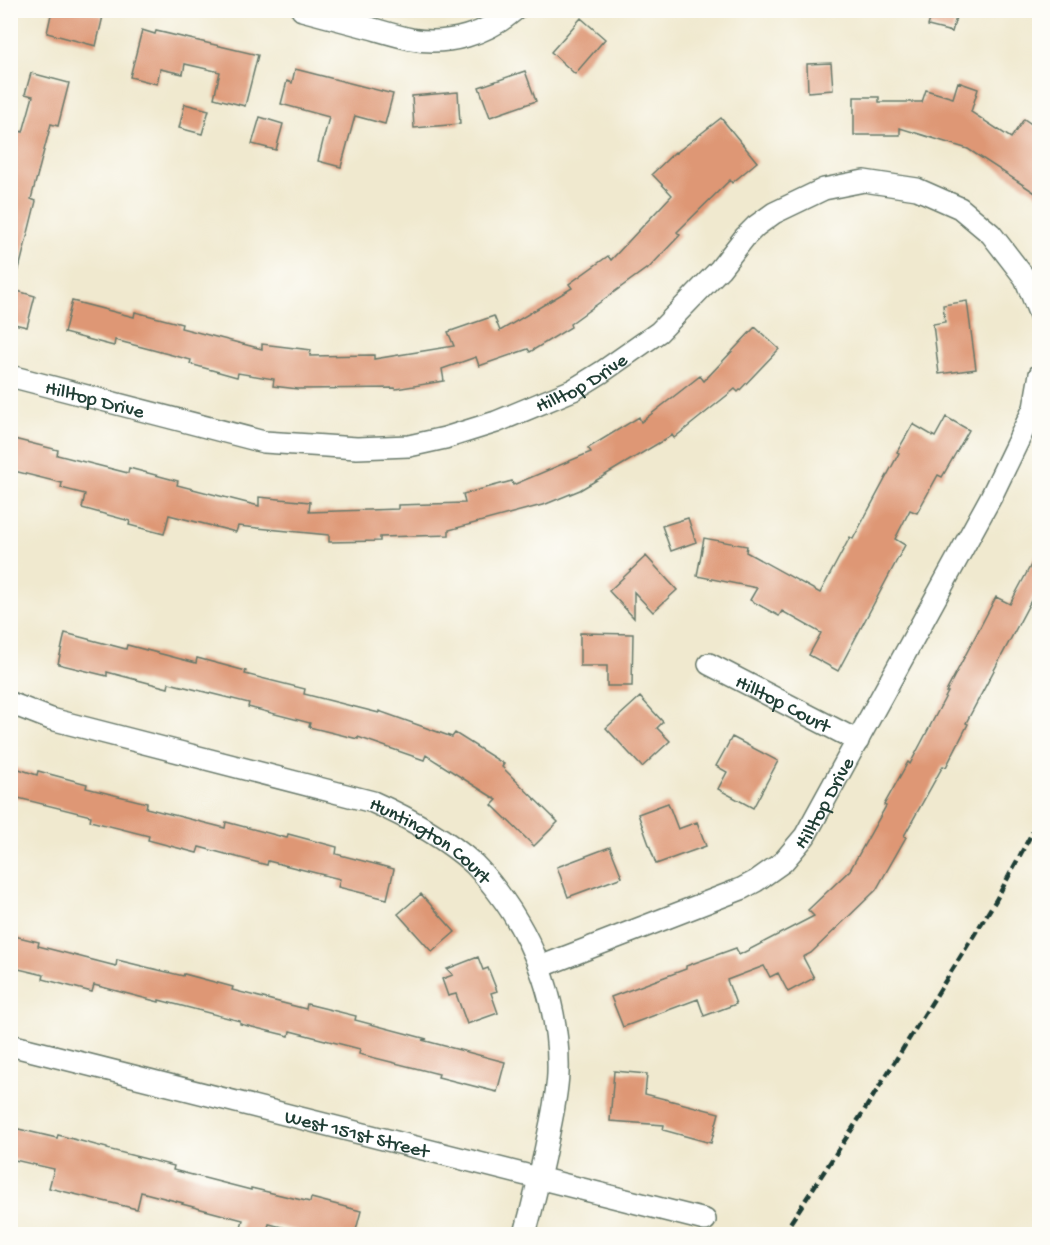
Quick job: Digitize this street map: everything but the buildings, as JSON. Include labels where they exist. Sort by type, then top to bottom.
[{"type":"street","points":[[303,10],[412,39],[438,41],[462,38],[484,31],[505,19],[515,10]]},
{"type":"street","name":"Hilltop Drive","points":[[10,376],[264,442],[357,448],[409,446],[445,438],[496,422],[573,390],[658,332],[720,269],[745,237],[774,213],[824,189],[864,181],[917,189],[960,208],[991,234],[1025,278],[1040,315]]},
{"type":"street","name":"Hilltop Drive","points":[[540,968],[741,889],[783,862],[805,836],[991,497],[1034,408],[1040,374]]},
{"type":"street","name":"Hilltop Court","points":[[709,664],[858,741]]},
{"type":"street","name":"Huntington Court","points":[[10,703],[51,719],[373,802],[435,834],[474,864],[525,932],[540,968],[555,1025],[558,1074],[555,1105],[540,1178],[525,1234]]},
{"type":"street","name":"West 151st Street","points":[[10,1045],[705,1220]]},
{"type":"railway","points":[[783,1234],[862,1114],[996,900],[1040,818]]}]
